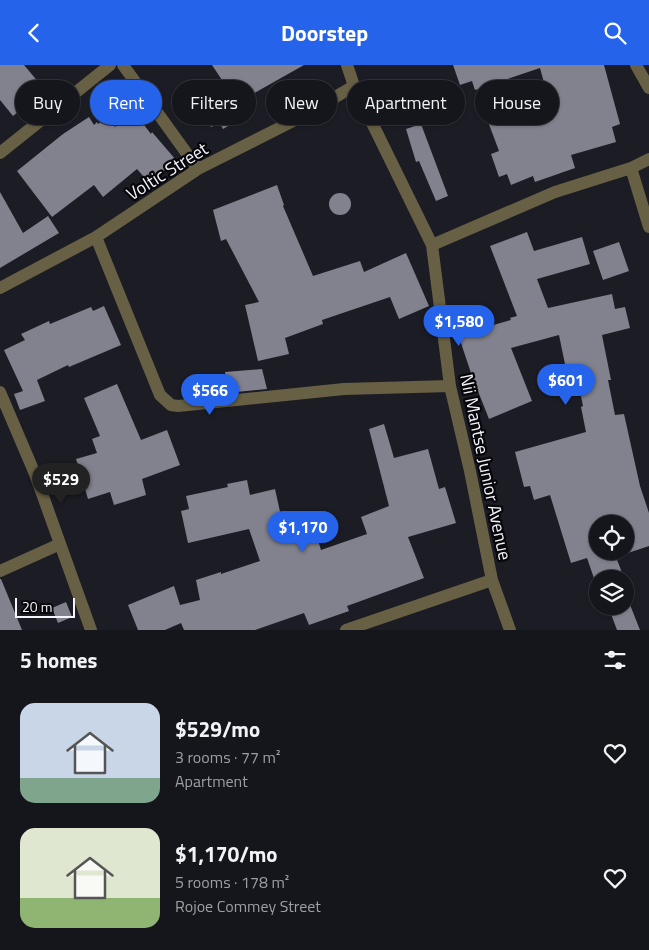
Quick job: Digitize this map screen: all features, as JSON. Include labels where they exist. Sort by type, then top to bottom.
[{"type":"street","points":[[0,153],[110,65]]},
{"type":"street","points":[[124,65],[198,169]]},
{"type":"street","name":"Nii Mantse Junior Avenue","points":[[347,65],[352,80]]},
{"type":"street","points":[[636,65],[649,88]]},
{"type":"street","name":"Voltic Street","points":[[0,288],[96,237],[198,169],[304,116],[347,90]]},
{"type":"street","name":"Nii Mantse Junior Avenue","points":[[373,125],[432,245],[450,386],[470,471],[492,580],[510,630]]},
{"type":"street","points":[[432,245],[555,192],[631,168],[649,159]]},
{"type":"street","points":[[631,168],[649,227]]},
{"type":"street","points":[[96,237],[160,395],[171,405],[344,389],[450,386]]},
{"type":"street","points":[[0,393],[35,474],[91,630]]},
{"type":"street","points":[[0,571],[60,544]]},
{"type":"street","points":[[346,630],[492,580]]},
{"type":"building","points":[[0,65],[24,65],[37,80],[15,80],[15,114],[13,116],[0,100]]},
{"type":"building","points":[[212,65],[304,65],[277,80],[266,80],[266,86],[256,92],[256,80],[222,80]]},
{"type":"building","points":[[453,65],[604,65],[620,124],[612,127],[616,142],[571,155],[575,168],[535,182],[533,176],[511,185],[507,174],[499,177],[491,154],[499,151],[489,125],[559,125],[559,80],[543,80],[540,68],[505,80],[475,80],[475,90],[472,81],[465,83],[465,80],[458,80]]},
{"type":"building","points":[[89,117],[90,125],[114,125],[115,127],[118,125],[144,125],[176,160],[149,183],[137,169],[103,197],[94,185],[52,217],[17,171],[63,134],[77,125],[80,125],[80,123]]},
{"type":"building","points":[[221,125],[230,125],[223,129]]},
{"type":"building","points":[[421,125],[448,196],[436,201],[419,161],[416,162],[406,129]]},
{"type":"building","points":[[277,185],[283,206],[313,276],[360,261],[364,272],[406,253],[429,306],[399,319],[390,297],[322,320],[323,324],[285,338],[289,354],[258,361],[245,305],[259,302],[226,239],[221,241],[213,210]]},
{"type":"building","points":[[0,192],[23,233],[48,216],[59,233],[0,268]]},
{"type":"building","points":[[340,193],[348,196],[351,204],[348,212],[340,215],[332,212],[329,204],[332,196]]},
{"type":"building","points":[[527,232],[534,251],[582,237],[590,264],[537,279],[548,308],[612,294],[615,309],[625,307],[630,328],[602,335],[611,380],[608,380],[615,415],[624,414],[640,486],[649,513],[649,546],[634,551],[634,515],[589,515],[589,560],[617,560],[621,570],[591,570],[587,558],[571,563],[550,495],[534,500],[530,486],[524,487],[515,452],[586,432],[576,372],[567,374],[559,335],[511,348],[532,401],[489,419],[458,334],[511,320],[510,318],[517,316],[490,246]]},
{"type":"building","points":[[619,242],[629,271],[603,280],[593,251]]},
{"type":"building","points":[[104,306],[121,345],[69,367],[68,365],[37,380],[45,401],[20,410],[14,394],[23,391],[4,350],[25,340],[21,334],[49,321],[50,324],[91,307],[93,311]]},
{"type":"building","points":[[262,369],[267,389],[227,393],[225,372]]},
{"type":"building","points":[[117,384],[141,440],[167,430],[180,465],[142,479],[146,495],[114,505],[110,492],[88,499],[76,459],[97,453],[92,439],[100,436],[84,398]]},
{"type":"building","points":[[384,424],[394,458],[428,449],[439,489],[445,487],[456,523],[408,537],[424,578],[347,606],[349,611],[309,625],[304,613],[255,630],[184,630],[181,623],[165,630],[138,630],[128,605],[174,586],[180,605],[200,600],[196,580],[260,561],[249,529],[188,543],[181,511],[189,509],[186,496],[228,487],[227,484],[247,480],[250,495],[275,489],[285,534],[313,524],[321,550],[367,534],[361,517],[389,506],[369,429]]},
{"type":"building","points":[[1,579],[22,630],[0,630]]},
{"type":"building","points":[[66,602],[72,617],[58,623],[52,608]]},
{"type":"building","points":[[611,615],[634,615],[640,630],[617,630]]}]
